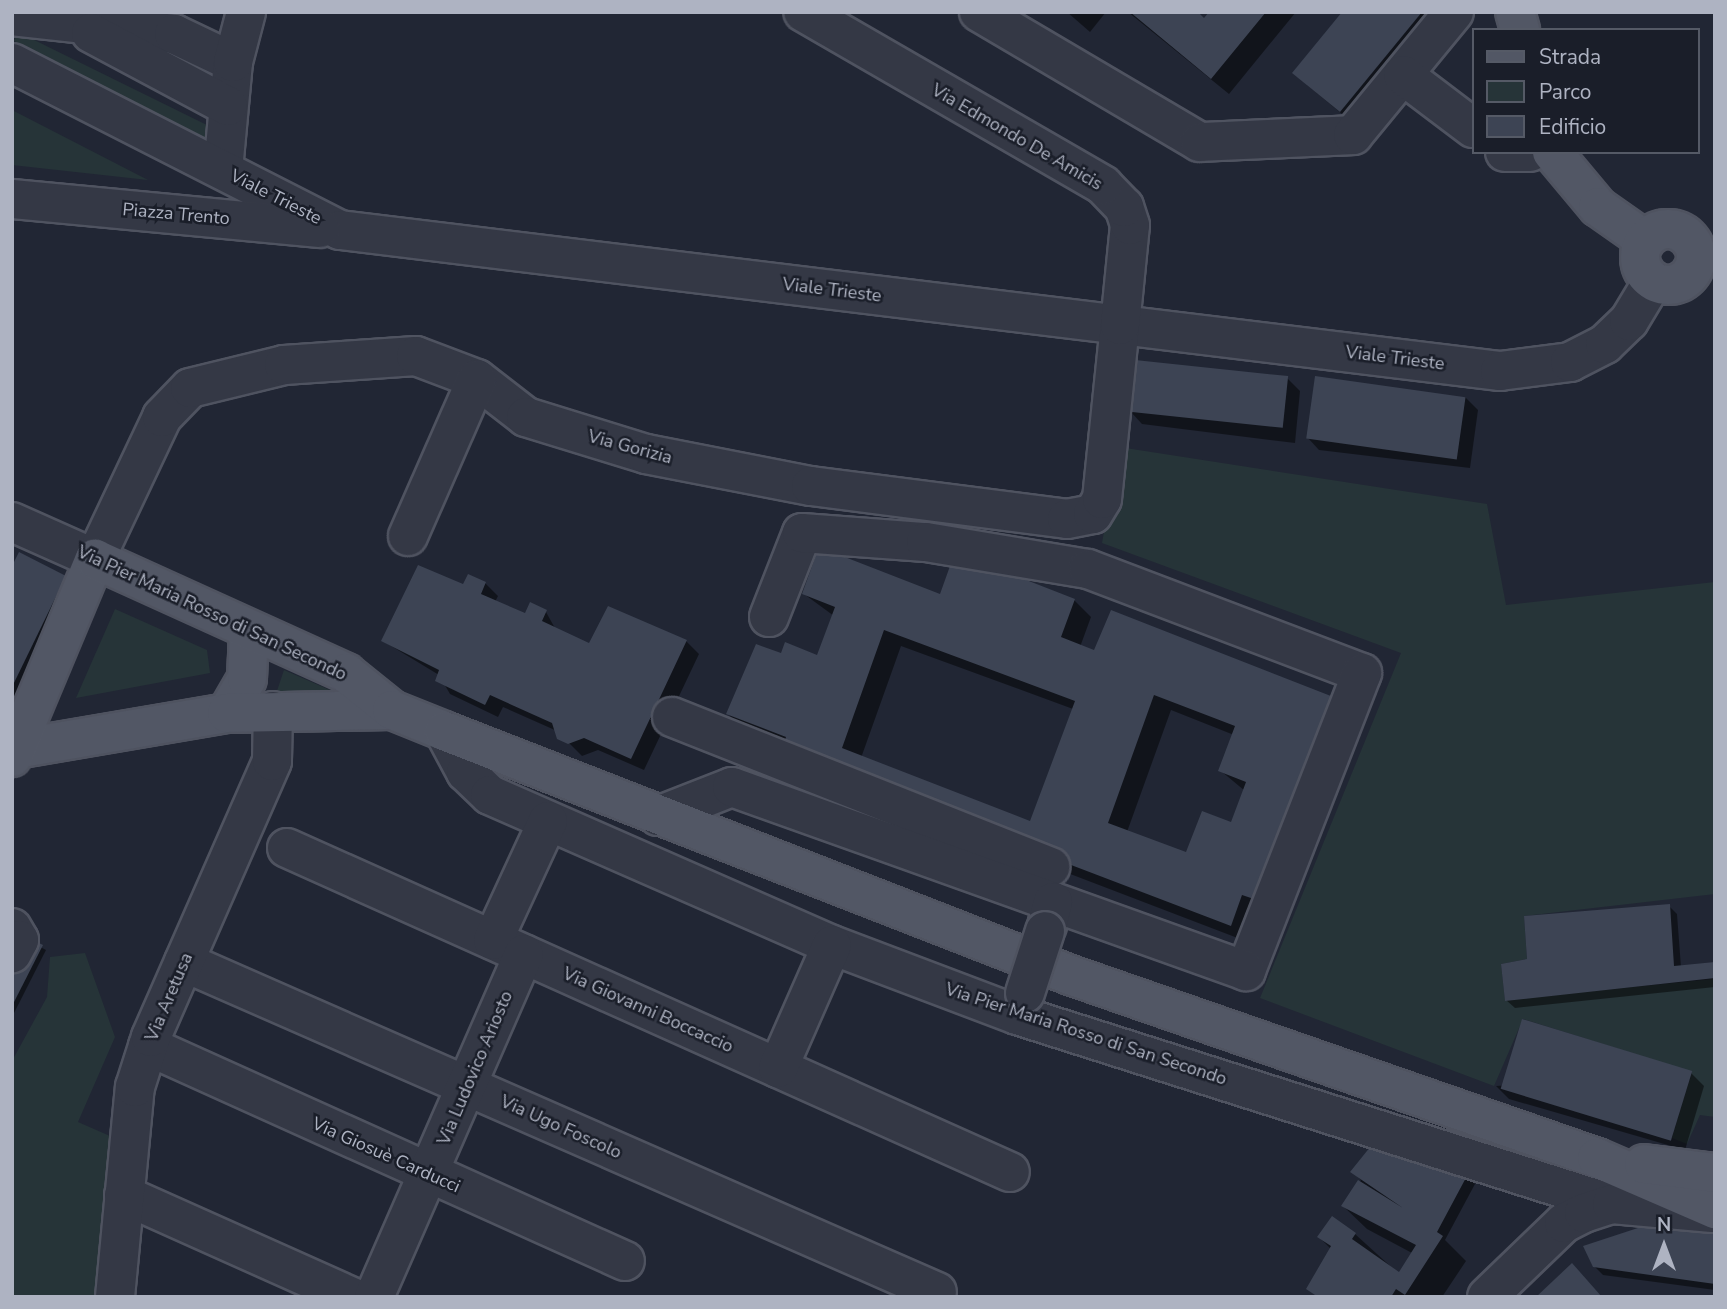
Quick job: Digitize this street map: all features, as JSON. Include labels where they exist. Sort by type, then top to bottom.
[{"type":"main road","points":[[1554,154],[1598,207],[1645,240]]},
{"type":"main road","points":[[1666,229],[1704,243],[1686,278],[1676,284],[1653,281],[1640,261],[1645,240],[1666,229]]},
{"type":"main road","points":[[14,752],[95,559]]},
{"type":"main road","name":"Via Pier Maria Rosso di San Secondo","points":[[95,559],[346,673],[392,710],[658,817],[1070,975],[1597,1158]]},
{"type":"main road","points":[[227,713],[247,679],[250,630]]},
{"type":"main road","points":[[14,752],[227,713],[392,710]]},
{"type":"main road","points":[[1597,1158],[1715,1173]]},
{"type":"main road","points":[[1597,1158],[1715,1211]]},
{"type":"street","points":[[223,170],[233,62],[246,12]]},
{"type":"street","name":"Via Edmondo De Amicis","points":[[803,12],[1103,185],[1124,207],[1130,225],[1120,325]]},
{"type":"street","points":[[979,12],[1200,142],[1353,135],[1454,12]]},
{"type":"street","points":[[12,16],[83,20],[174,34],[233,62]]},
{"type":"street","points":[[83,20],[228,106]]},
{"type":"street","name":"Viale Trieste","points":[[12,63],[340,230],[1500,371],[1537,369],[1605,344],[1629,321],[1653,281]]},
{"type":"street","points":[[1403,75],[1472,127]]},
{"type":"street","name":"Piazza Trento","points":[[12,198],[340,230]]},
{"type":"street","name":"Via Gorizia","points":[[95,559],[162,417],[190,388],[284,365],[416,356],[477,379],[526,417],[646,454],[811,486],[1081,519],[1102,499],[1120,325]]},
{"type":"street","points":[[408,536],[477,379]]},
{"type":"street","name":"Via Pier Maria Rosso di San Secondo","points":[[12,522],[95,559]]},
{"type":"street","points":[[658,817],[732,787],[1246,971],[1362,673],[1088,569],[926,542],[802,533],[769,617]]},
{"type":"street","name":"Via Aretusa","points":[[115,1297],[124,1195],[125,1146],[148,1046],[272,761],[274,711]]},
{"type":"street","points":[[672,717],[1049,900]]},
{"type":"street","name":"Via Pier Maria Rosso di San Secondo","points":[[444,731],[466,772],[490,795],[832,945],[1021,1004],[1612,1205]]},
{"type":"street","name":"Via Ludovico Ariosto","points":[[374,1297],[466,1085],[548,821]]},
{"type":"street","name":"Via Giovanni Boccaccio","points":[[287,848],[1010,1172]]},
{"type":"street","points":[[1021,1004],[1049,900]]},
{"type":"street","points":[[12,928],[19,940],[12,953]]},
{"type":"street","points":[[778,1068],[832,945]]},
{"type":"street","name":"Via Ugo Foscolo","points":[[184,962],[937,1292]]},
{"type":"street","name":"Via Giosuè Carducci","points":[[148,1046],[429,1175],[625,1261]]},
{"type":"street","points":[[124,1195],[352,1297]]},
{"type":"street","points":[[1486,1297],[1564,1223],[1612,1205],[1715,1211]]},
{"type":"green space","points":[[18,32],[215,129],[208,140],[14,41]]},
{"type":"green space","points":[[12,110],[148,180],[12,165]]},
{"type":"green space","points":[[1119,447],[1487,504],[1506,605],[1715,582],[1715,894],[1524,916],[1527,959],[1501,964],[1505,1000],[1714,979],[1715,1117],[1700,1115],[1687,1144],[1672,1138],[1692,1072],[1523,1019],[1494,1086],[1260,998],[1401,653],[1102,543]]},
{"type":"green space","points":[[115,609],[207,650],[210,673],[76,698]]},
{"type":"green space","points":[[284,670],[339,694],[277,691]]},
{"type":"green space","points":[[85,953],[115,1037],[78,1122],[110,1136],[97,1297],[12,1297],[12,1061],[47,997],[50,957]]},
{"type":"building","points":[[1130,12],[1198,12],[1204,18],[1209,12],[1266,12],[1211,79]]},
{"type":"building","points":[[1342,12],[1422,12],[1340,112],[1292,73]]},
{"type":"building","points":[[1135,360],[1288,376],[1283,428],[1130,412]]},
{"type":"building","points":[[1315,376],[1466,397],[1457,460],[1306,438]]},
{"type":"building","points":[[819,547],[940,594],[955,552],[1075,599],[1061,637],[1094,650],[1111,610],[1336,698],[1260,901],[1242,895],[1231,926],[780,754],[786,737],[726,714],[756,644],[781,653],[785,642],[817,655],[835,607],[802,594]],"holes":[[[884,630],[1075,701],[1030,821],[842,748]],[[1154,695],[1235,726],[1218,771],[1246,782],[1231,822],[1202,811],[1186,852],[1108,823]]]},
{"type":"building","points":[[19,552],[66,576],[12,687],[12,566]]},
{"type":"building","points":[[418,565],[463,584],[468,574],[486,582],[481,594],[525,613],[530,602],[547,610],[542,621],[589,643],[608,606],[687,640],[631,759],[584,738],[568,744],[557,739],[552,723],[490,695],[485,705],[435,681],[439,670],[381,641]]},
{"type":"building","points":[[1670,904],[1674,966],[1715,962],[1715,978],[1505,1001],[1501,964],[1527,959],[1524,916]]},
{"type":"building","points":[[12,930],[43,945],[12,1006]]},
{"type":"building","points":[[1522,1019],[1692,1071],[1671,1141],[1501,1089]]},
{"type":"building","points":[[1375,1141],[1468,1174],[1437,1232],[1443,1236],[1405,1295],[1396,1289],[1391,1297],[1318,1297],[1306,1289],[1331,1246],[1317,1237],[1332,1216],[1356,1233],[1352,1239],[1399,1272],[1416,1245],[1341,1206],[1358,1180],[1403,1208],[1350,1172]]},
{"type":"building","points":[[1647,1225],[1715,1233],[1715,1284],[1593,1267],[1583,1246]]},
{"type":"building","points":[[1572,1263],[1602,1297],[1536,1297]]}]
